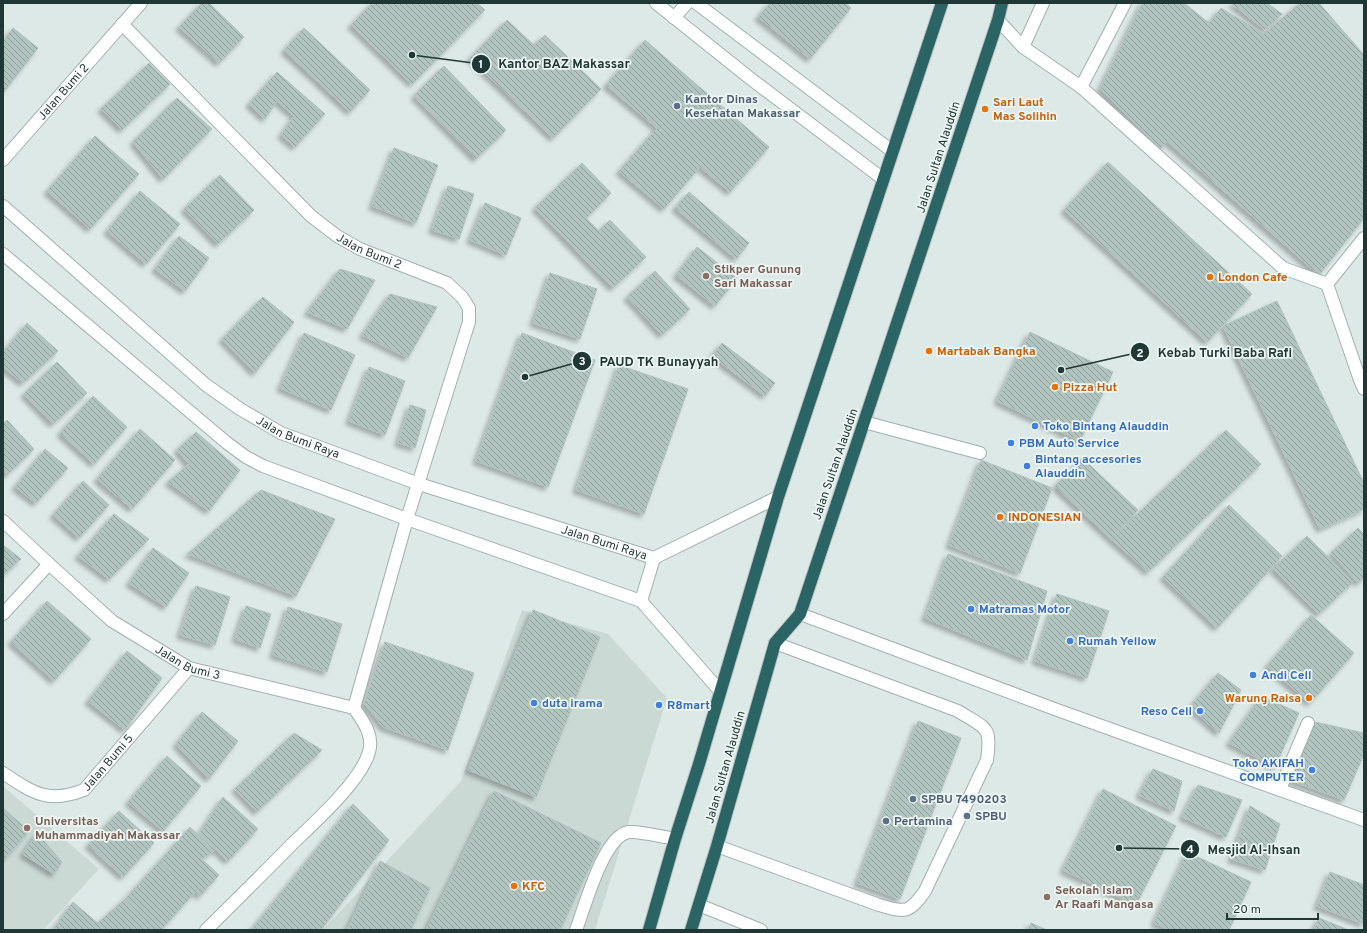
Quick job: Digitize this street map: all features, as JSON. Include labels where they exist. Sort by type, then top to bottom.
[{"type":"highway","points":[[649,930],[778,497],[942,3]]},
{"type":"highway","name":"Jalan Sultan Alauddin","points":[[691,930],[717,846],[775,643],[800,614],[998,20],[1002,3]]},
{"type":"street","name":"Jalan Bumi 2","points":[[3,160],[142,3]]},
{"type":"street","points":[[656,3],[751,79],[883,179]]},
{"type":"street","points":[[674,18],[687,3]]},
{"type":"street","points":[[696,3],[892,151]]},
{"type":"street","points":[[1023,48],[1043,3]]},
{"type":"street","points":[[1081,87],[1125,3]]},
{"type":"street","points":[[998,20],[1023,48],[1081,87],[1283,268],[1327,284]]},
{"type":"street","name":"Jalan Bumi 2","points":[[122,24],[311,216],[337,236],[360,248],[447,283],[462,297],[469,308],[469,322],[407,519]]},
{"type":"street","name":"Jalan Bumi Raya","points":[[3,206],[206,385],[240,409],[281,433],[419,484],[654,558],[778,497]]},
{"type":"street","points":[[1327,284],[1364,238]]},
{"type":"street","points":[[3,254],[227,443],[246,457],[263,466],[407,519],[641,601],[720,691]]},
{"type":"street","points":[[1327,284],[1364,389]]},
{"type":"street","points":[[864,422],[980,453]]},
{"type":"street","points":[[206,930],[321,816],[353,780],[362,767],[369,751],[370,735],[365,724],[354,708],[407,519]]},
{"type":"street","name":"Jalan Bumi 3","points":[[3,521],[112,621],[189,668],[354,708]]},
{"type":"street","name":"Jalan Bumi Raya","points":[[641,601],[654,558]]},
{"type":"street","points":[[3,614],[49,564]]},
{"type":"street","points":[[800,614],[1060,711],[1364,820]]},
{"type":"street","points":[[717,846],[901,911],[914,905],[924,892],[987,760],[990,742],[988,732],[985,728],[958,711],[775,643]]},
{"type":"street","name":"Jalan Bumi 5","points":[[3,773],[28,790],[42,795],[55,797],[70,796],[84,790],[189,668]]},
{"type":"street","points":[[1280,790],[1308,723]]},
{"type":"street","points":[[576,930],[601,862],[607,851],[621,836],[632,832],[675,839]]},
{"type":"street","points":[[699,905],[761,930]]},
{"type":"shaded area","points":[[522,610],[608,634],[667,698],[595,930],[323,930],[461,781]]},
{"type":"shaded area","name":"Universitas Muhammadiyah Makassar","points":[[3,786],[99,869],[43,930],[3,930]]},
{"type":"building","points":[[202,3],[209,3],[244,37],[219,63],[179,27]]},
{"type":"building","points":[[372,3],[477,3],[485,10],[412,84],[351,25]]},
{"type":"building","points":[[770,3],[845,3],[851,8],[810,59],[758,17]]},
{"type":"building","points":[[1142,3],[1184,3],[1209,23],[1221,8],[1264,34],[1300,3],[1319,3],[1364,55],[1364,218],[1319,275],[1167,141],[1160,149],[1100,89]]},
{"type":"building","points":[[1231,3],[1267,3],[1282,14],[1265,30]]},
{"type":"building","points":[[507,20],[534,45],[545,35],[601,89],[553,138],[470,58]]},
{"type":"building","points":[[13,28],[38,48],[3,93],[3,41]]},
{"type":"building","points":[[304,28],[370,90],[350,112],[284,50]]},
{"type":"building","name":"Kantor Dinas Kesehatan Makassar","points":[[645,40],[769,147],[730,192],[700,167],[664,209],[619,171],[657,128],[606,85]]},
{"type":"building","points":[[149,63],[170,84],[122,130],[101,109]]},
{"type":"building","points":[[444,66],[506,130],[476,159],[414,96]]},
{"type":"building","points":[[277,72],[325,114],[295,147],[281,135],[294,116],[277,101],[265,119],[249,104]]},
{"type":"building","points":[[177,98],[212,129],[163,179],[133,142]]},
{"type":"building","points":[[95,136],[139,174],[90,229],[47,191]]},
{"type":"building","points":[[394,148],[438,165],[416,223],[372,206]]},
{"type":"building","points":[[1108,162],[1252,294],[1207,342],[1064,210]]},
{"type":"building","points":[[582,163],[611,193],[586,218],[599,231],[610,220],[646,257],[613,288],[535,208]]},
{"type":"building","points":[[220,175],[254,210],[218,244],[184,209]]},
{"type":"building","points":[[448,186],[474,194],[459,239],[432,230]]},
{"type":"building","points":[[140,191],[180,224],[146,264],[107,231]]},
{"type":"building","points":[[689,192],[749,243],[736,259],[675,208]]},
{"type":"building","points":[[485,203],[521,218],[506,255],[470,240]]},
{"type":"building","points":[[179,236],[209,258],[185,291],[155,269]]},
{"type":"building","name":"Stikper Gunung Sari Makassar","points":[[697,247],[737,278],[715,306],[676,275]]},
{"type":"building","points":[[340,269],[375,280],[347,329],[307,312]]},
{"type":"building","points":[[655,271],[690,309],[662,335],[627,297]]},
{"type":"building","points":[[550,273],[597,289],[580,339],[533,323]]},
{"type":"building","points":[[390,294],[437,307],[408,358],[362,335]]},
{"type":"building","points":[[263,297],[294,322],[255,373],[222,339]]},
{"type":"building","points":[[1277,301],[1364,483],[1364,509],[1320,529],[1223,326]]},
{"type":"building","points":[[27,323],[58,351],[23,383],[3,367],[3,353]]},
{"type":"building","name":"Pizza Hut","points":[[1030,332],[1113,372],[1080,441],[997,401]]},
{"type":"building","points":[[304,333],[355,355],[331,410],[280,388]]},
{"type":"building","points":[[522,333],[595,360],[548,487],[476,461]]},
{"type":"building","points":[[722,343],[775,383],[765,396],[712,356]]},
{"type":"building","points":[[57,362],[87,393],[53,424],[24,394]]},
{"type":"building","points":[[619,365],[688,389],[644,514],[576,490]]},
{"type":"building","points":[[369,367],[405,381],[385,435],[349,421]]},
{"type":"building","points":[[93,396],[127,427],[94,464],[60,433]]},
{"type":"building","points":[[410,405],[426,410],[415,448],[398,443]]},
{"type":"building","points":[[7,420],[34,449],[7,475],[3,471],[3,424]]},
{"type":"building","points":[[140,429],[175,460],[132,509],[97,479]]},
{"type":"building","points":[[1226,430],[1261,464],[1148,572],[1111,539]]},
{"type":"building","points":[[196,432],[240,470],[209,511],[168,482],[189,464],[177,450]]},
{"type":"building","points":[[45,449],[68,468],[36,503],[15,487]]},
{"type":"building","points":[[1082,458],[1138,510],[1111,539],[1055,486]]},
{"type":"building","name":"INDONESIAN","points":[[981,460],[1052,488],[1020,573],[949,545]]},
{"type":"building","points":[[83,481],[109,505],[79,538],[53,515]]},
{"type":"building","points":[[261,490],[335,519],[296,596],[188,554]]},
{"type":"building","points":[[1229,505],[1282,556],[1217,628],[1163,577]]},
{"type":"building","points":[[114,514],[149,539],[109,579],[78,556]]},
{"type":"building","points":[[1358,528],[1364,534],[1364,578],[1358,583],[1331,553]]},
{"type":"building","points":[[1307,536],[1353,582],[1319,614],[1273,569]]},
{"type":"building","points":[[3,545],[21,559],[3,575]]},
{"type":"building","points":[[153,548],[189,573],[166,607],[129,583]]},
{"type":"building","points":[[948,554],[1047,591],[1027,660],[925,618]]},
{"type":"building","points":[[196,586],[230,597],[215,645],[180,635]]},
{"type":"building","points":[[1057,594],[1109,611],[1087,678],[1035,661]]},
{"type":"building","points":[[47,601],[91,639],[54,681],[11,642]]},
{"type":"building","points":[[246,606],[271,614],[260,648],[235,639]]},
{"type":"building","points":[[288,607],[342,624],[327,672],[273,655]]},
{"type":"building","name":"duta irama","points":[[533,610],[600,637],[536,797],[468,770]]},
{"type":"building","points":[[1311,615],[1354,653],[1310,703],[1267,666]]},
{"type":"building","points":[[385,642],[474,673],[448,750],[383,727],[364,703]]},
{"type":"building","points":[[127,651],[162,678],[125,730],[88,701]]},
{"type":"building","points":[[1218,673],[1241,690],[1219,733],[1190,707]]},
{"type":"building","points":[[1261,696],[1299,713],[1275,767],[1229,743]]},
{"type":"building","points":[[202,712],[238,741],[209,779],[176,744]]},
{"type":"building","name":"SPBU 7490203","points":[[918,721],[961,738],[900,899],[857,883]]},
{"type":"building","points":[[1315,722],[1364,733],[1364,754],[1344,800],[1287,779]]},
{"type":"building","points":[[294,733],[322,750],[257,812],[235,789]]},
{"type":"building","points":[[167,756],[201,786],[163,831],[128,802]]},
{"type":"building","points":[[1153,769],[1182,781],[1174,811],[1139,795]]},
{"type":"building","points":[[1198,785],[1242,800],[1226,837],[1182,817]]},
{"type":"building","points":[[1103,789],[1176,826],[1136,905],[1063,870]]},
{"type":"building","name":"KFC","points":[[494,791],[601,843],[560,930],[426,930]]},
{"type":"building","points":[[223,797],[258,829],[228,861],[199,834]]},
{"type":"building","points":[[353,804],[389,840],[321,930],[251,930]]},
{"type":"building","points":[[1250,806],[1280,824],[1265,870],[1231,859]]},
{"type":"building","points":[[3,808],[29,831],[3,861]]},
{"type":"building","points":[[119,811],[154,843],[123,877],[88,845]]},
{"type":"building","points":[[190,827],[215,850],[202,859],[219,875],[200,896],[159,862]]},
{"type":"building","points":[[37,833],[62,862],[54,874],[23,854]]},
{"type":"building","points":[[1187,852],[1251,882],[1229,930],[1170,930],[1154,923]]},
{"type":"building","points":[[380,861],[430,888],[411,930],[347,930]]},
{"type":"building","points":[[159,862],[195,892],[161,930],[158,930],[125,899]]},
{"type":"building","points":[[1330,872],[1364,885],[1364,924],[1317,906]]},
{"type":"building","points":[[125,899],[156,928],[156,930],[106,930],[98,923]]},
{"type":"building","points":[[73,902],[106,930],[53,930]]},
{"type":"building","points":[[1319,918],[1349,930],[1314,930]]},
{"type":"building","points":[[1031,923],[1047,930],[1028,930]]},
{"type":"place","name":"Kantor BAZ Makassar","points":[[412,55]]},
{"type":"place","name":"Kantor Dinas Kesehatan Makassar","points":[[677,106]]},
{"type":"place","name":"Sari Laut Mas Solihin","points":[[985,109]]},
{"type":"place","name":"Stikper Gunung Sari Makassar","points":[[706,276]]},
{"type":"place","name":"London Cafe","points":[[1210,277]]},
{"type":"place","name":"Martabak Bangka","points":[[929,351]]},
{"type":"place","name":"Kebab Turki Baba Rafi","points":[[1061,370]]},
{"type":"place","name":"PAUD TK Bunayyah","points":[[525,377]]},
{"type":"place","name":"Pizza Hut","points":[[1055,387]]},
{"type":"place","name":"Toko Bintang Alauddin","points":[[1035,426]]},
{"type":"place","name":"PBM Auto Service","points":[[1011,443]]},
{"type":"place","name":"Bintang accesories Alauddin","points":[[1027,466]]},
{"type":"place","name":"INDONESIAN","points":[[1000,517]]},
{"type":"place","name":"Matramas Motor","points":[[971,609]]},
{"type":"place","name":"Rumah Yellow","points":[[1070,641]]},
{"type":"place","name":"Andi Cell","points":[[1253,675]]},
{"type":"place","name":"Warung Raisa","points":[[1309,698]]},
{"type":"place","name":"duta irama","points":[[534,703]]},
{"type":"place","name":"R8mart","points":[[659,705]]},
{"type":"place","name":"Reso Cell","points":[[1200,711]]},
{"type":"place","name":"Toko AKIFAH COMPUTER","points":[[1312,770]]},
{"type":"place","name":"SPBU 7490203","points":[[913,799]]},
{"type":"place","name":"SPBU","points":[[967,816]]},
{"type":"place","name":"Pertamina","points":[[886,821]]},
{"type":"place","name":"Universitas Muhammadiyah Makassar","points":[[27,828]]},
{"type":"place","name":"Mesjid Al-Ihsan","points":[[1119,848]]},
{"type":"place","name":"KFC","points":[[514,886]]},
{"type":"place","name":"Sekolah Islam Ar Raafi Mangasa","points":[[1047,897]]}]
